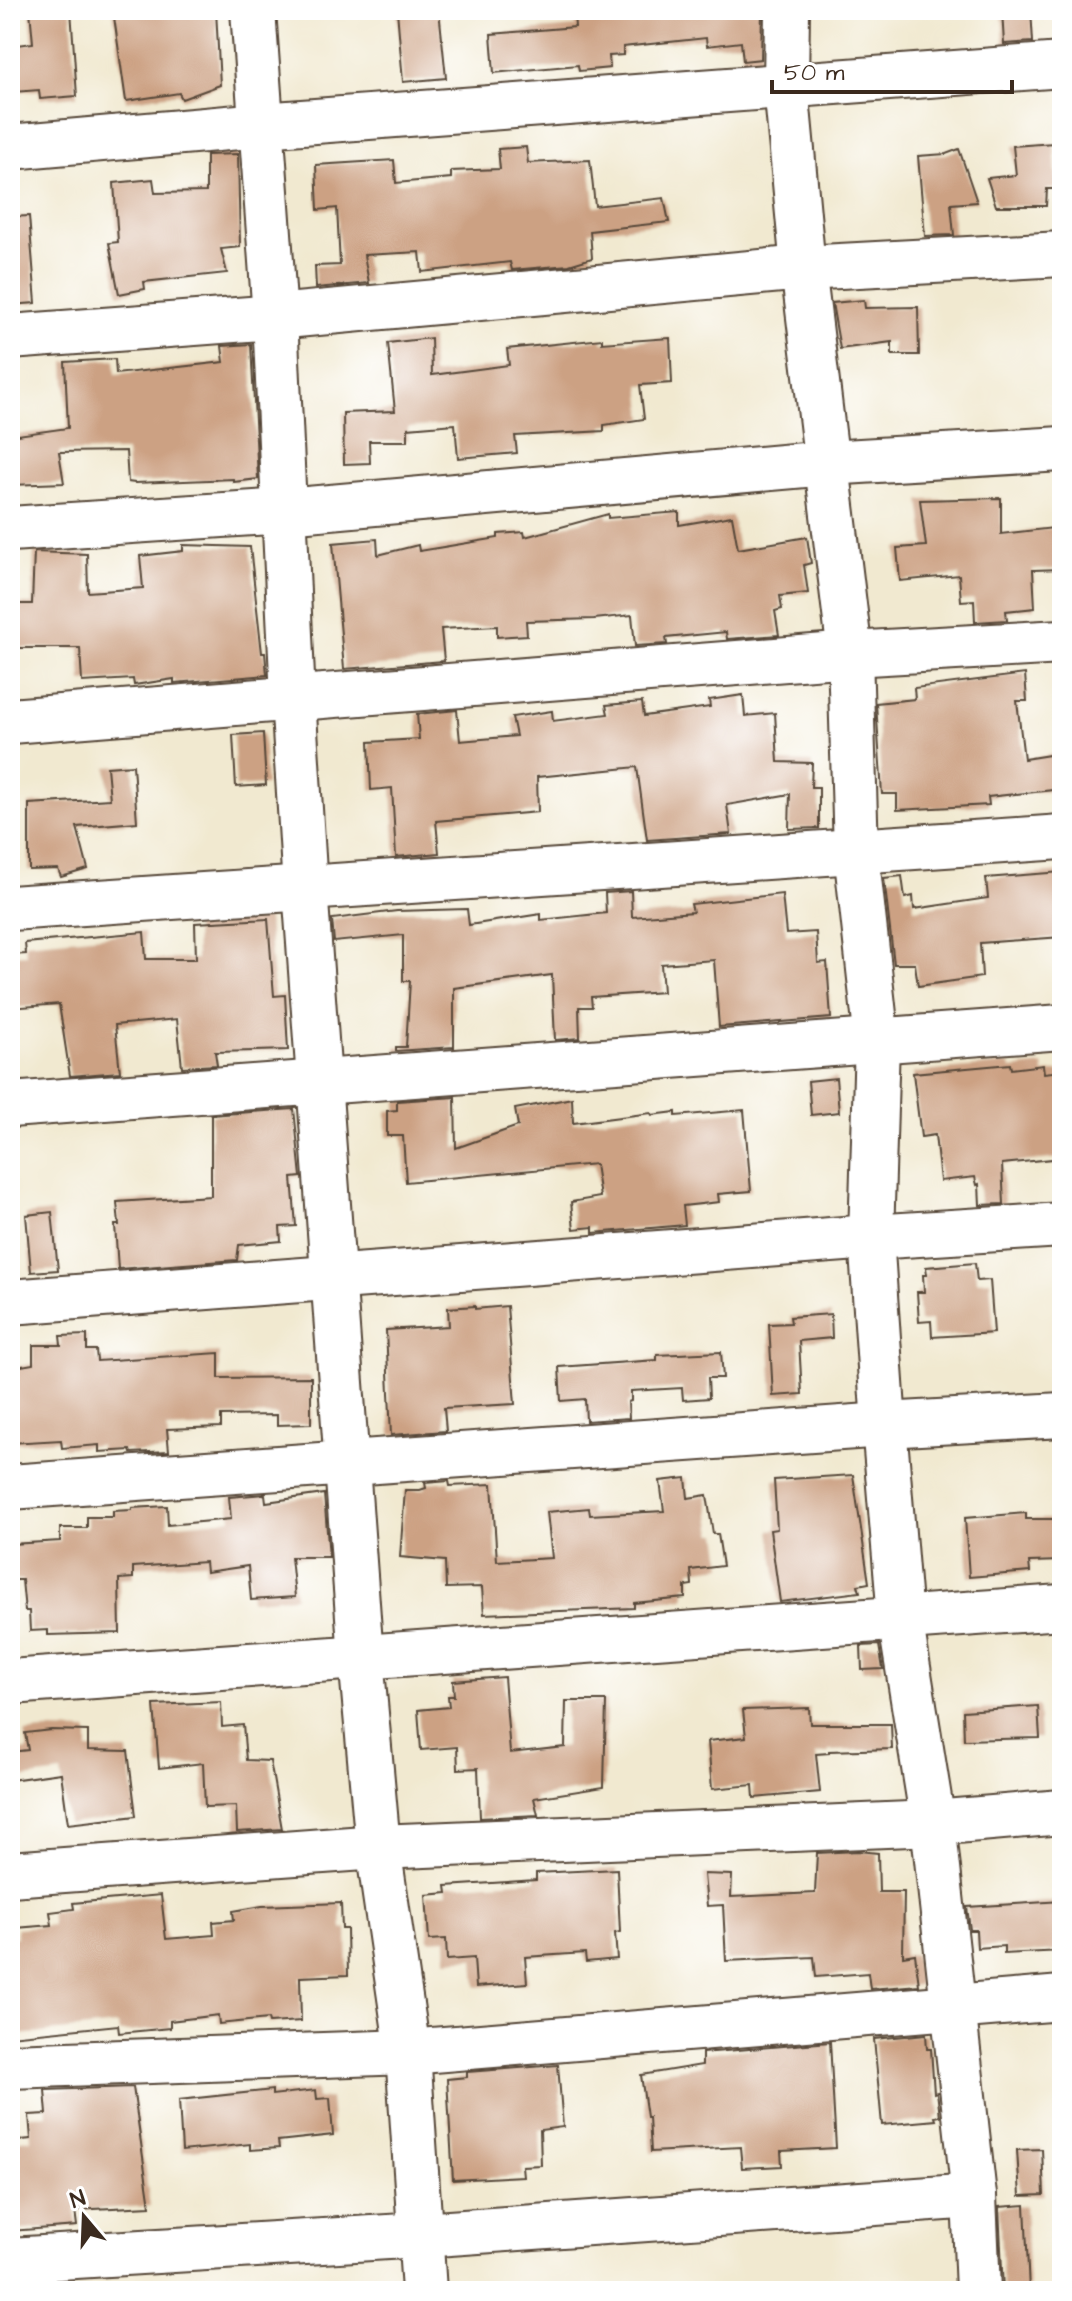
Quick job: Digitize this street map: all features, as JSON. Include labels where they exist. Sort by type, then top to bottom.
[{"type":"street","points":[[253,10],[275,317],[305,888],[361,1658],[378,1847],[408,2052],[424,2291]]},
{"type":"street","points":[[787,10],[786,86],[803,268],[850,654],[856,851],[877,1042],[871,1237],[900,1618],[933,1823],[974,2196],[978,2291]]},
{"type":"street","points":[[10,147],[1062,65]]},
{"type":"street","points":[[10,337],[275,317],[803,268],[1062,254]]},
{"type":"street","points":[[10,529],[285,511],[827,463],[1062,449]]},
{"type":"street","points":[[10,721],[850,654],[1062,642]]},
{"type":"street","points":[[10,908],[1062,837]]},
{"type":"street","points":[[10,1105],[1062,1027]]},
{"type":"street","points":[[10,1302],[1062,1225]]},
{"type":"street","points":[[10,1487],[1062,1415]]},
{"type":"street","points":[[10,1682],[1062,1607]]},
{"type":"street","points":[[10,1874],[378,1847],[933,1823],[1062,1812]]},
{"type":"street","points":[[10,2066],[408,2052],[1062,1998]]},
{"type":"street","points":[[10,2260],[974,2196]]},
{"type":"building","points":[[30,10],[71,10],[77,96],[40,99],[39,90],[14,92],[10,46],[33,43]]},
{"type":"building","points":[[113,10],[216,10],[220,85],[182,99],[179,93],[126,101]]},
{"type":"building","points":[[397,10],[439,10],[446,78],[403,82]]},
{"type":"building","points":[[624,10],[762,10],[761,59],[743,61],[741,42],[707,46],[706,38],[623,47],[623,55],[609,56],[610,68],[579,71],[578,65],[494,73],[491,34],[575,27],[574,14]]},
{"type":"building","points":[[1002,10],[1031,10],[1033,42],[1004,44]]},
{"type":"building","points":[[1054,143],[1057,189],[1047,189],[1046,206],[996,206],[987,178],[1016,175],[1013,146]]},
{"type":"building","points":[[526,147],[528,163],[590,160],[595,206],[664,198],[669,222],[590,231],[592,258],[569,265],[512,270],[510,262],[422,272],[420,252],[364,255],[369,283],[316,288],[315,266],[340,265],[337,208],[318,210],[316,165],[394,160],[396,183],[451,178],[451,171],[500,169],[498,149]]},
{"type":"building","points":[[959,149],[977,202],[951,204],[954,235],[925,236],[918,156],[946,154]]},
{"type":"building","points":[[238,154],[240,247],[221,249],[227,273],[144,282],[145,289],[119,294],[109,243],[118,242],[114,183],[153,179],[155,193],[206,192],[206,155]]},
{"type":"building","points":[[29,216],[36,303],[10,305],[10,217]]},
{"type":"building","points":[[864,300],[865,308],[918,307],[919,355],[892,355],[892,342],[840,349],[832,303]]},
{"type":"building","points":[[431,338],[432,375],[509,365],[507,349],[602,339],[602,343],[670,338],[672,383],[640,385],[644,419],[604,425],[604,431],[515,436],[517,453],[458,458],[455,424],[408,428],[408,441],[369,441],[370,463],[344,464],[343,413],[395,411],[388,343]]},
{"type":"building","points":[[251,344],[258,479],[135,483],[128,482],[126,451],[59,452],[64,483],[10,485],[10,436],[68,428],[65,362],[115,359],[116,374],[224,362],[222,346]]},
{"type":"building","points":[[1001,498],[1001,534],[1062,527],[1062,569],[1033,570],[1035,608],[1006,611],[1007,620],[975,622],[974,600],[961,601],[959,575],[900,581],[897,548],[926,546],[920,500]]},
{"type":"building","points":[[679,512],[679,525],[732,516],[738,549],[807,537],[811,563],[804,565],[808,593],[780,596],[782,609],[775,611],[779,635],[727,639],[726,632],[666,638],[667,644],[635,646],[632,615],[526,621],[527,635],[497,637],[497,626],[441,629],[444,661],[344,669],[333,543],[377,539],[378,555],[418,545],[419,551],[498,538],[498,534],[524,532],[525,537],[608,514],[608,518]]},
{"type":"building","points":[[183,545],[250,547],[267,675],[174,683],[174,679],[134,685],[133,679],[82,682],[80,648],[10,648],[10,604],[32,604],[34,552],[87,554],[88,592],[143,588],[140,556],[183,551]]},
{"type":"building","points":[[1025,674],[1027,701],[1017,701],[1024,759],[1062,753],[1062,789],[988,797],[989,805],[897,810],[897,794],[882,794],[876,703],[915,699],[914,688]]},
{"type":"building","points":[[743,695],[745,716],[775,713],[778,762],[812,763],[811,787],[819,787],[819,828],[789,829],[790,794],[727,805],[731,834],[647,840],[637,767],[537,777],[538,812],[436,821],[439,853],[396,857],[392,788],[371,790],[369,742],[419,739],[417,714],[457,710],[460,741],[516,736],[512,717],[552,711],[553,721],[608,714],[606,705],[642,702],[644,716],[710,707],[709,700]]},
{"type":"building","points":[[263,733],[266,785],[236,787],[233,735]]},
{"type":"building","points":[[133,765],[137,822],[77,827],[88,869],[61,877],[58,869],[29,870],[29,804],[110,799],[107,767]]},
{"type":"building","points":[[1062,872],[1062,937],[980,943],[982,977],[918,986],[915,964],[894,964],[884,878],[902,876],[905,898],[913,896],[914,909],[988,898],[986,878]]},
{"type":"building","points":[[631,891],[632,917],[693,912],[691,904],[782,894],[786,934],[816,932],[818,963],[827,962],[831,1018],[719,1027],[714,960],[661,964],[663,992],[591,997],[592,1007],[579,1007],[580,1038],[555,1040],[552,975],[454,988],[454,1047],[396,1051],[396,1047],[406,1047],[410,981],[403,981],[403,935],[334,942],[332,919],[397,911],[467,909],[469,925],[541,914],[541,920],[606,913],[605,893]]},
{"type":"building","points":[[268,919],[274,996],[285,995],[288,1050],[215,1052],[217,1065],[182,1067],[177,1019],[115,1025],[120,1072],[70,1076],[59,1004],[10,1008],[10,955],[26,954],[25,943],[144,932],[146,959],[196,959],[195,923]]},
{"type":"building","points":[[1010,1064],[1011,1069],[1043,1065],[1044,1073],[1062,1071],[1062,1158],[1002,1164],[1004,1204],[980,1205],[979,1184],[975,1177],[940,1181],[935,1135],[921,1137],[913,1073]]},
{"type":"building","points":[[836,1078],[839,1112],[811,1115],[808,1081]]},
{"type":"building","points":[[455,1097],[456,1148],[518,1126],[515,1109],[572,1098],[573,1123],[651,1113],[676,1112],[676,1116],[744,1110],[751,1191],[718,1194],[719,1202],[683,1206],[685,1225],[593,1233],[593,1227],[574,1229],[571,1202],[600,1197],[595,1164],[406,1182],[403,1136],[387,1136],[387,1111],[397,1110],[397,1101]]},
{"type":"building","points":[[294,1109],[301,1177],[292,1178],[296,1226],[280,1227],[281,1241],[239,1245],[237,1260],[118,1269],[117,1202],[211,1196],[211,1115]]},
{"type":"building","points":[[52,1212],[58,1270],[31,1272],[26,1215]]},
{"type":"building","points":[[975,1263],[977,1281],[990,1280],[994,1333],[932,1337],[931,1321],[919,1322],[917,1292],[924,1292],[926,1267]]},
{"type":"building","points":[[475,1306],[475,1309],[507,1306],[515,1404],[444,1408],[446,1431],[391,1435],[386,1330],[449,1326],[448,1308]]},
{"type":"building","points":[[831,1314],[832,1338],[799,1341],[802,1394],[773,1396],[769,1324],[791,1323],[790,1317]]},
{"type":"building","points":[[87,1335],[87,1350],[96,1350],[97,1361],[219,1353],[219,1378],[311,1377],[311,1424],[277,1425],[277,1415],[221,1416],[221,1427],[167,1429],[169,1451],[99,1452],[99,1445],[62,1448],[61,1440],[10,1443],[10,1368],[33,1364],[33,1345],[61,1345],[60,1336]]},
{"type":"building","points":[[721,1352],[723,1378],[708,1378],[709,1398],[683,1400],[682,1388],[631,1391],[629,1418],[586,1421],[585,1399],[561,1401],[559,1367],[657,1360],[657,1355]]},
{"type":"building","points":[[853,1475],[869,1583],[858,1585],[860,1592],[780,1602],[770,1530],[777,1529],[774,1480]]},
{"type":"building","points":[[686,1478],[688,1498],[707,1495],[713,1534],[718,1534],[723,1566],[691,1570],[692,1585],[685,1586],[685,1598],[634,1603],[634,1608],[484,1614],[482,1587],[446,1588],[445,1561],[400,1557],[405,1490],[426,1488],[425,1483],[449,1481],[450,1486],[492,1484],[497,1561],[552,1558],[547,1512],[589,1508],[590,1515],[664,1511],[660,1481]]},
{"type":"building","points":[[265,1494],[266,1502],[324,1494],[329,1557],[291,1557],[295,1597],[251,1600],[248,1566],[206,1572],[205,1562],[133,1567],[133,1578],[119,1579],[120,1633],[48,1635],[48,1630],[30,1631],[22,1580],[14,1580],[11,1544],[60,1541],[60,1528],[87,1528],[87,1517],[113,1517],[113,1511],[132,1508],[167,1506],[168,1525],[231,1519],[229,1497]]},
{"type":"building","points":[[1026,1513],[1026,1519],[1059,1519],[1060,1561],[1029,1562],[1030,1572],[969,1577],[965,1518]]},
{"type":"building","points":[[879,1645],[883,1669],[862,1670],[861,1646]]},
{"type":"building","points":[[504,1677],[510,1753],[565,1747],[566,1701],[606,1701],[604,1787],[534,1798],[538,1815],[480,1818],[478,1768],[458,1769],[457,1747],[421,1750],[418,1710],[449,1707],[448,1696],[454,1696],[453,1681]]},
{"type":"building","points":[[221,1702],[222,1727],[243,1725],[246,1760],[270,1761],[282,1829],[237,1832],[236,1806],[205,1807],[203,1763],[159,1768],[154,1705]]},
{"type":"building","points":[[1038,1706],[1040,1738],[964,1740],[963,1711]]},
{"type":"building","points":[[809,1708],[810,1724],[891,1724],[892,1749],[816,1754],[820,1792],[754,1798],[753,1785],[712,1789],[708,1741],[746,1737],[743,1710]]},
{"type":"building","points":[[88,1731],[88,1750],[128,1751],[136,1816],[68,1824],[61,1773],[10,1780],[10,1752],[28,1750],[25,1733]]},
{"type":"building","points":[[817,1853],[878,1853],[879,1892],[904,1892],[903,1956],[915,1954],[919,1985],[870,1989],[868,1973],[816,1977],[814,1957],[726,1961],[723,1905],[707,1906],[704,1874],[732,1875],[731,1897],[815,1893]]},
{"type":"building","points":[[617,1869],[620,1932],[615,1933],[617,1959],[586,1962],[585,1953],[525,1957],[527,1983],[476,1987],[474,1958],[447,1960],[446,1939],[429,1940],[426,1895],[447,1893],[446,1886],[536,1880],[536,1873]]},
{"type":"building","points":[[161,1895],[166,1939],[214,1935],[213,1922],[234,1920],[233,1911],[262,1906],[341,1903],[342,1929],[347,1929],[348,1975],[300,1977],[301,2021],[269,2023],[268,2019],[219,2024],[218,2015],[170,2021],[170,2028],[119,2033],[118,2025],[10,2036],[10,1938],[17,1937],[16,1928],[52,1925],[50,1912],[74,1909],[73,1903]]},
{"type":"building","points":[[1062,1901],[1062,1951],[1004,1954],[1004,1946],[977,1948],[976,1930],[970,1930],[967,1907]]},
{"type":"building","points":[[926,2034],[927,2049],[931,2049],[934,2093],[937,2092],[940,2116],[935,2117],[936,2120],[882,2125],[874,2039]]},
{"type":"building","points":[[830,2042],[836,2148],[781,2151],[782,2166],[742,2168],[740,2147],[651,2152],[649,2117],[641,2075],[702,2065],[702,2053]]},
{"type":"building","points":[[558,2065],[563,2127],[540,2130],[541,2165],[522,2166],[523,2176],[453,2180],[447,2079],[467,2077],[467,2072]]},
{"type":"building","points":[[133,2087],[150,2206],[75,2210],[77,2226],[10,2231],[10,2141],[31,2139],[29,2115],[47,2114],[45,2090]]},
{"type":"building","points":[[272,2090],[272,2095],[316,2090],[317,2099],[330,2098],[333,2135],[278,2141],[279,2148],[250,2150],[250,2144],[182,2151],[179,2100]]},
{"type":"building","points":[[1042,2149],[1044,2195],[1020,2196],[1017,2150]]},
{"type":"building","points":[[1025,2205],[1029,2291],[1003,2291],[999,2207]]}]
